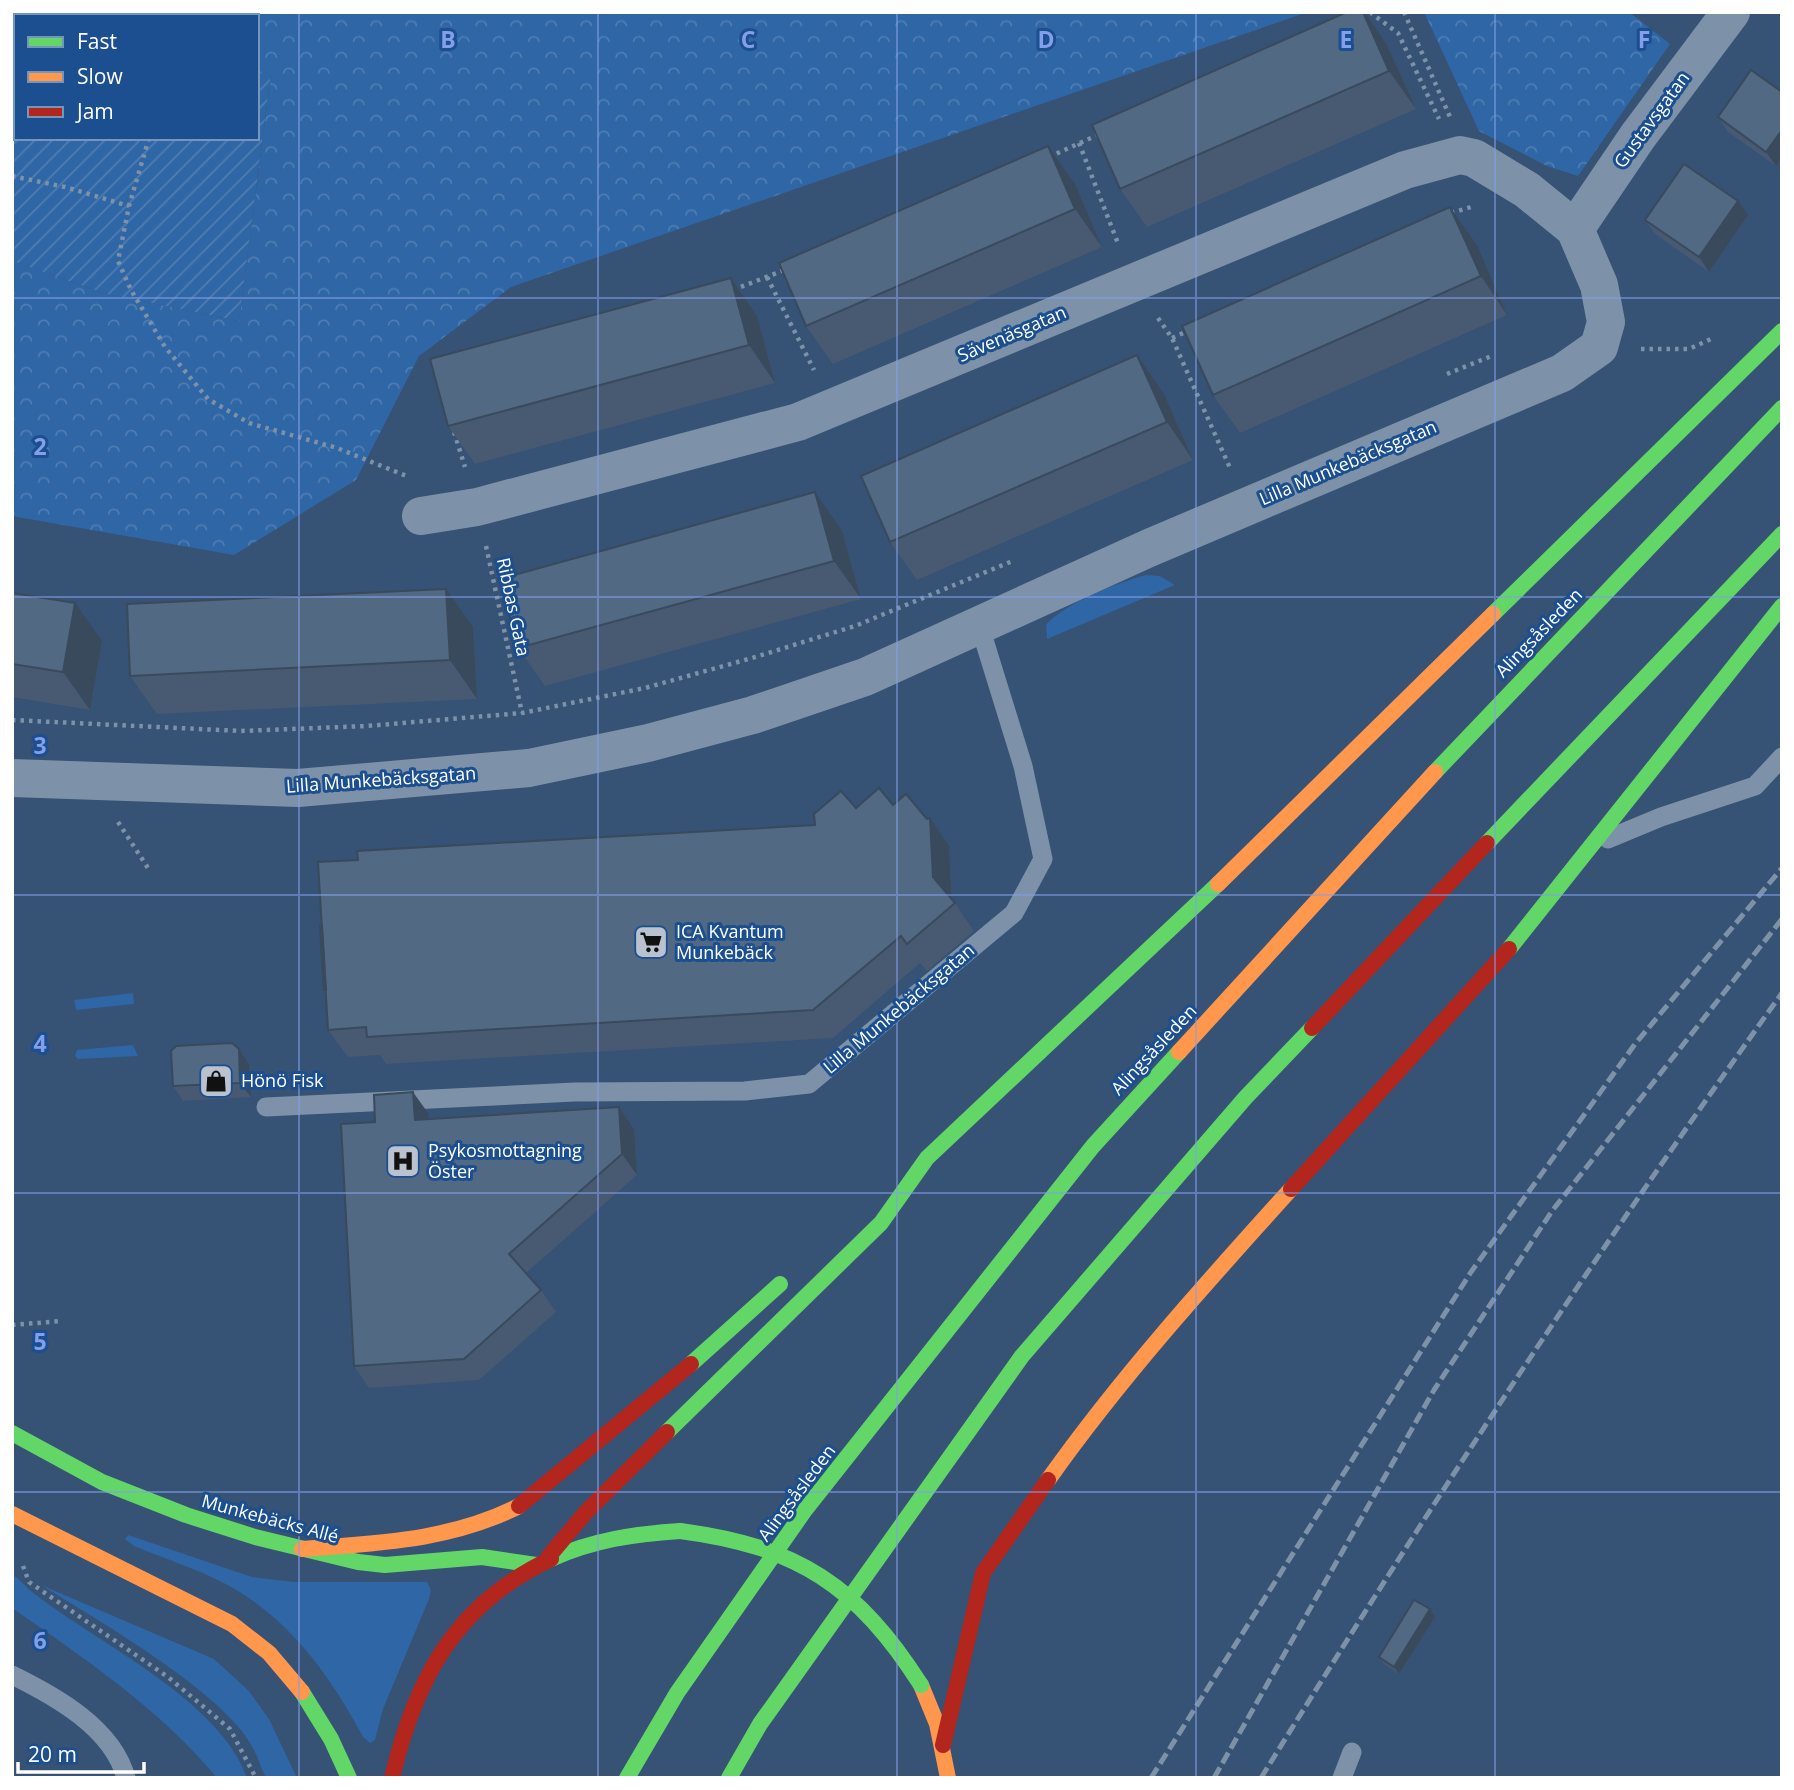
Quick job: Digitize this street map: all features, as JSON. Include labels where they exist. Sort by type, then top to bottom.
[{"type":"main road","points":[[885,1188],[927,1158],[1286,820],[1656,451],[1782,331]]},
{"type":"main road","name":"Alingsåsleden","points":[[627,1778],[677,1693],[805,1510],[1093,1146],[1504,697],[1782,408]]},
{"type":"main road","points":[[729,1778],[760,1724],[1022,1356],[1245,1097],[1782,534]]},
{"type":"main road","points":[[943,1745],[983,1573],[1078,1438],[1238,1247],[1524,933],[1597,844],[1782,606]]},
{"type":"main road","points":[[543,1561],[586,1512],[881,1223],[927,1158]]},
{"type":"main road","points":[[302,1549],[430,1539],[468,1530],[509,1513],[526,1503],[647,1403],[794,1271]]},
{"type":"main road","name":"Munkebäcks Allé","points":[[12,1433],[102,1482],[174,1511],[302,1549],[386,1565],[482,1557],[543,1561]]},
{"type":"main road","points":[[12,1514],[189,1600],[251,1637],[285,1669],[318,1714],[336,1746],[349,1778]]},
{"type":"main road","points":[[392,1778],[411,1703],[437,1656],[471,1614],[513,1579],[543,1561],[619,1535],[680,1531],[734,1537],[760,1545],[810,1567],[844,1590],[874,1618],[900,1650],[921,1685],[943,1745],[948,1778]]},
{"type":"street","name":"Gustavsgatan","points":[[1575,229],[1638,136],[1731,12]]},
{"type":"street","points":[[1460,155],[1474,158],[1527,190],[1575,229],[1604,304],[1606,322],[1599,346]]},
{"type":"street","name":"Sävenäsgatan","points":[[420,499],[477,507],[798,422],[1405,170],[1460,155]]},
{"type":"street","name":"Lilla Munkebäcksgatan","points":[[12,778],[298,788],[529,768],[648,743],[753,715],[865,677],[980,627],[1174,537],[1562,373],[1599,346]]},
{"type":"lane","name":"Lilla Munkebäcksgatan","points":[[266,1107],[575,1092],[744,1091],[809,1084],[1014,913],[1043,859],[1023,766],[980,627]]},
{"type":"lane","points":[[1597,844],[1661,817],[1755,786],[1782,757]]},
{"type":"lane","points":[[12,1675],[45,1691],[99,1732],[122,1762],[126,1778]]},
{"type":"lane","points":[[1342,1778],[1352,1752]]},
{"type":"path","points":[[1404,12],[1455,129],[1460,155]]},
{"type":"path","points":[[1359,19],[1371,13],[1398,33],[1448,139],[1460,155]]},
{"type":"path","points":[[1043,159],[1105,132]]},
{"type":"path","points":[[148,140],[129,206],[118,261],[131,290],[165,346],[208,399],[249,423],[337,448],[420,499]]},
{"type":"path","points":[[12,176],[65,187],[129,206]]},
{"type":"path","points":[[1444,216],[1468,205],[1480,213]]},
{"type":"path","points":[[731,290],[791,268]]},
{"type":"path","points":[[767,277],[834,409]]},
{"type":"path","points":[[1172,338],[1196,327]]},
{"type":"path","points":[[1599,346],[1689,349],[1717,336]]},
{"type":"path","points":[[1436,379],[1498,354]]},
{"type":"path","name":"Ribbas Gata","points":[[453,430],[477,507],[522,713]]},
{"type":"path","points":[[1218,473],[1242,463]]},
{"type":"path","points":[[12,720],[117,728],[241,731],[367,726],[522,713],[645,688],[752,658],[855,626],[1021,558]]},
{"type":"path","points":[[12,1325],[61,1321]]},
{"type":"path","points":[[30,1566],[21,1562],[29,1582],[168,1677],[230,1730],[256,1778]]},
{"type":"green space","points":[[12,12],[118,14],[14,14],[14,140],[259,140],[259,71],[271,73],[239,321],[103,293],[12,261]]},
{"type":"green space","points":[[116,12],[1308,12],[511,287],[419,356],[356,480],[234,555],[12,516],[12,261],[103,293],[239,321],[271,74],[259,71],[259,14]]},
{"type":"green space","points":[[1424,12],[1629,12],[1670,44],[1578,176],[1547,166],[1479,131]]},
{"type":"green space","points":[[1146,575],[1160,576],[1175,585],[1047,639],[1046,625],[1065,609],[1107,588]]},
{"type":"green space","points":[[133,993],[134,1004],[76,1010],[74,1000]]},
{"type":"green space","points":[[133,1045],[138,1056],[78,1059],[75,1056],[77,1050]]},
{"type":"green space","points":[[128,1535],[252,1577],[294,1582],[427,1582],[431,1590],[429,1599],[383,1709],[375,1740],[370,1743],[363,1737],[325,1675],[277,1620],[226,1584],[134,1546],[125,1539]]},
{"type":"green space","points":[[12,1574],[36,1595],[185,1698],[211,1723],[233,1750],[247,1778],[217,1778],[195,1753],[147,1708],[94,1666],[12,1608]]},
{"type":"green space","points":[[41,1585],[214,1659],[248,1690],[269,1719],[297,1778],[266,1778],[253,1748],[238,1726],[216,1704],[125,1637]]},
{"type":"building","points":[[1347,12],[1363,12],[1389,71],[1120,189],[1092,125]]},
{"type":"building","points":[[1751,70],[1782,92],[1782,130],[1766,152],[1718,117]]},
{"type":"building","points":[[1048,146],[1075,209],[806,326],[779,263]]},
{"type":"building","points":[[1684,164],[1738,201],[1699,257],[1645,220]]},
{"type":"building","points":[[1450,207],[1481,276],[1213,395],[1182,326]]},
{"type":"building","points":[[731,278],[749,345],[448,426],[430,359]]},
{"type":"building","points":[[1137,355],[1167,422],[890,542],[861,476]]},
{"type":"building","points":[[815,492],[834,561],[518,648],[500,579]]},
{"type":"building","points":[[446,589],[450,660],[130,676],[127,604]]},
{"type":"building","points":[[12,593],[75,603],[63,672],[12,664]]},
{"type":"building","name":"ICA Kvantum Munkebäck","points":[[879,788],[893,805],[906,794],[927,819],[930,818],[933,877],[955,903],[907,944],[901,936],[813,1010],[367,1037],[366,1027],[328,1030],[318,862],[358,860],[357,851],[815,825],[814,814],[841,791],[856,808]]},
{"type":"building","points":[[322,926],[326,990],[324,990]]},
{"type":"building","points":[[232,1043],[239,1049],[240,1083],[173,1086],[171,1051],[176,1046]]},
{"type":"building","points":[[413,1092],[415,1120],[619,1107],[622,1154],[509,1254],[541,1290],[464,1359],[354,1366],[341,1124],[375,1122],[374,1095]]},
{"type":"building","points":[[1414,1600],[1430,1609],[1394,1667],[1379,1657]]},
{"type":"railway","points":[[1151,1778],[1471,1272],[1635,1044],[1782,868]]},
{"type":"railway","points":[[1214,1778],[1434,1390],[1552,1211],[1782,919]]},
{"type":"railway","points":[[1261,1778],[1386,1579],[1580,1283],[1782,993]]},
{"type":"traffic: fast","points":[[1493,614],[1782,331]]},
{"type":"traffic: fast","points":[[1435,772],[1782,408]]},
{"type":"traffic: fast","points":[[1487,843],[1782,534]]},
{"type":"traffic: fast","points":[[1509,949],[1782,606]]},
{"type":"traffic: fast","points":[[667,1432],[881,1223],[927,1158],[1218,884]]},
{"type":"traffic: fast","points":[[729,1778],[760,1724],[1022,1356],[1246,1097],[1312,1028]]},
{"type":"traffic: fast","points":[[627,1778],[677,1693],[805,1510],[1093,1146],[1179,1052]]},
{"type":"traffic: fast","points":[[691,1364],[780,1284]]},
{"type":"traffic: fast","points":[[12,1433],[102,1482],[186,1515],[255,1537],[358,1562],[385,1565],[482,1557],[536,1565]]},
{"type":"traffic: fast","points":[[551,1559],[614,1539],[680,1531]]},
{"type":"traffic: fast","points":[[680,1531],[758,1547],[821,1576],[873,1621],[921,1685]]},
{"type":"traffic: fast","points":[[302,1692],[331,1739],[349,1778]]},
{"type":"traffic: slow","points":[[1218,884],[1493,614]]},
{"type":"traffic: slow","points":[[1179,1052],[1435,772]]},
{"type":"traffic: slow","points":[[1048,1480],[1135,1367],[1291,1189]]},
{"type":"traffic: slow","points":[[302,1549],[385,1542],[440,1533],[467,1527],[519,1506]]},
{"type":"traffic: slow","points":[[12,1514],[232,1624],[269,1653],[302,1692]]},
{"type":"traffic: slow","points":[[921,1685],[937,1724],[948,1778]]},
{"type":"traffic: jam","points":[[1312,1028],[1487,843]]},
{"type":"traffic: jam","points":[[1291,1189],[1509,949]]},
{"type":"traffic: jam","points":[[519,1506],[691,1364]]},
{"type":"traffic: jam","points":[[549,1556],[586,1512],[667,1432]]},
{"type":"traffic: jam","points":[[943,1745],[983,1573],[1048,1480]]},
{"type":"traffic: jam","points":[[392,1778],[413,1709],[444,1649],[465,1622],[489,1598],[518,1577],[551,1559]]},
{"type":"place","name":"ICA Kvantum Munkebäck","points":[[651,942]]},
{"type":"place","name":"Hönö Fisk","points":[[216,1081]]},
{"type":"place","name":"Psykosmottagning Öster","points":[[403,1161]]}]
